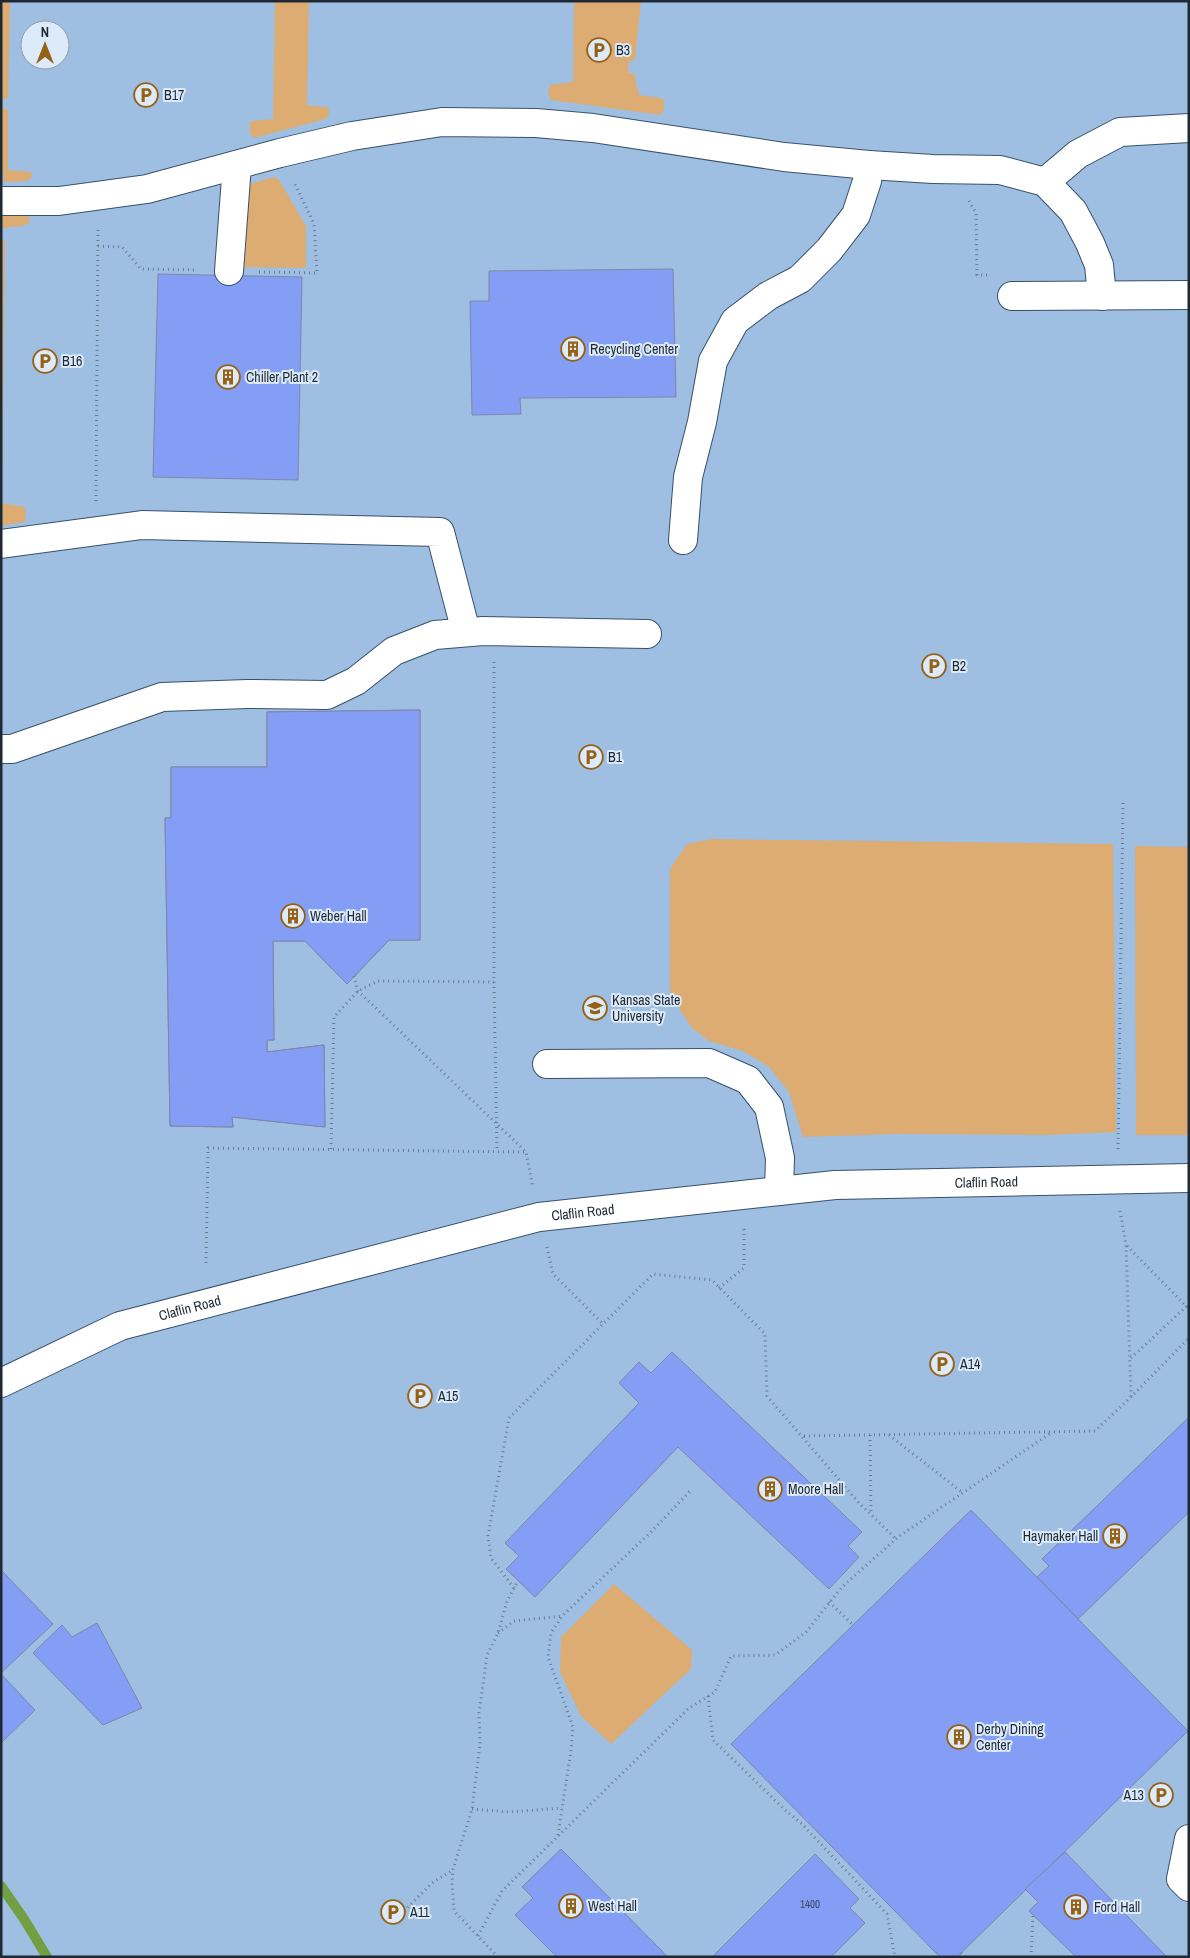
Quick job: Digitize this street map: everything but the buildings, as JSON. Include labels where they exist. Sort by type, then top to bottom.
[{"type":"street","points":[[1,201],[60,201],[147,189],[352,136],[442,122],[536,124],[593,128],[784,157],[933,169],[1000,170],[1045,182],[1073,211],[1090,243],[1098,265],[1102,296]]},
{"type":"street","points":[[1045,182],[1078,154],[1120,132],[1189,128]]},
{"type":"street","points":[[229,271],[237,165]]},
{"type":"street","points":[[683,540],[688,478],[702,422],[713,361],[735,321],[768,296],[800,278],[829,250],[856,215],[867,181],[868,165]]},
{"type":"street","points":[[1012,296],[1189,295]]},
{"type":"street","points":[[1,544],[142,525],[440,532],[466,632]]},
{"type":"street","points":[[1,749],[12,749],[162,697],[247,694],[327,695],[356,681],[394,651],[435,635],[466,632],[647,634]]},
{"type":"street","points":[[547,1064],[709,1063],[748,1080],[769,1107],[780,1158],[779,1191]]},
{"type":"street","name":"Claflin Road","points":[[1,1383],[120,1326],[540,1216],[835,1185],[1189,1178]]},
{"type":"street","points":[[1189,1839],[1181,1880],[1189,1887]]},
{"type":"path","points":[[967,198],[976,213],[978,275],[1005,275],[1012,296]]},
{"type":"path","points":[[96,531],[98,221]]},
{"type":"path","points":[[494,655],[494,982],[497,1152]]},
{"type":"path","points":[[1118,1150],[1123,802]]},
{"type":"path","points":[[354,976],[358,992],[526,1152],[533,1188]]},
{"type":"path","points":[[332,1149],[334,1017],[358,992],[378,981],[494,982]]},
{"type":"path","points":[[206,1263],[208,1148],[526,1152]]},
{"type":"path","points":[[1119,1206],[1126,1245],[1131,1397]]},
{"type":"path","points":[[719,1288],[744,1268],[744,1230],[741,1224]]},
{"type":"path","points":[[546,1240],[553,1274],[604,1325]]},
{"type":"path","points":[[1126,1245],[1188,1307],[1130,1359]]},
{"type":"path","points":[[514,1588],[492,1558],[488,1536],[509,1418],[653,1274],[712,1280],[765,1334],[767,1396],[871,1514],[896,1539]]},
{"type":"path","points":[[804,1436],[1095,1431],[1189,1338]]},
{"type":"path","points":[[478,1936],[502,1891],[688,1709],[715,1692],[731,1656],[775,1655],[806,1632],[842,1587],[896,1539],[1052,1432]]},
{"type":"path","points":[[888,1434],[963,1493]]},
{"type":"path","points":[[870,1435],[871,1514]]},
{"type":"path","points":[[558,1835],[572,1751],[573,1727],[548,1657],[551,1633],[562,1616],[652,1531],[692,1489]]},
{"type":"path","points":[[498,1957],[454,1911],[452,1883],[453,1870],[472,1810],[480,1744],[479,1713],[487,1655],[498,1633],[507,1601],[518,1581]]},
{"type":"path","points":[[829,1602],[853,1625]]},
{"type":"path","points":[[498,1633],[514,1621],[562,1616]]},
{"type":"path","points":[[708,1696],[713,1740],[808,1831],[887,1914],[896,1957]]},
{"type":"path","points":[[472,1810],[509,1812],[562,1808]]},
{"type":"path","points":[[404,1911],[432,1883],[453,1870]]},
{"type":"path","points":[[1031,1957],[1033,1914]]},
{"type":"path","points":[[934,1957],[936,1952]]},
{"type":"path","points":[[961,1953],[965,1957]]},
{"type":"shaded area","name":"Kansas State University","points":[[1,1],[1189,1],[1189,1957],[1,1957]]},
{"type":"shaded area","points":[[1,1],[10,1],[8,98],[3,99],[3,108],[8,110],[8,170],[31,172],[32,177],[27,181],[4,182],[3,170],[1,170]]},
{"type":"shaded area","points":[[275,1],[309,1],[307,105],[329,108],[329,115],[325,119],[254,138],[250,133],[250,123],[252,121],[273,119]]},
{"type":"shaded area","points":[[574,1],[641,1],[635,60],[629,61],[628,73],[634,73],[639,95],[664,100],[664,109],[661,115],[551,100],[548,92],[550,85],[573,82]]},
{"type":"shaded area","points":[[274,177],[279,180],[306,226],[306,268],[239,267],[246,185]]},
{"type":"shaded area","points":[[23,213],[28,216],[30,222],[23,226],[1,228],[1,215]]},
{"type":"shaded area","points":[[1,238],[5,241],[2,503],[25,507],[26,518],[24,522],[1,526]]},
{"type":"shaded area","points":[[711,839],[1113,844],[1116,1132],[1046,1135],[894,1134],[803,1137],[789,1092],[769,1067],[743,1051],[709,1041],[692,1028],[670,995],[670,869],[687,844]]},
{"type":"shaded area","points":[[1135,846],[1189,847],[1189,1135],[1136,1135]]},
{"type":"shaded area","points":[[614,1584],[692,1650],[691,1669],[611,1744],[581,1716],[560,1672],[561,1637]]},
{"type":"waterway","points":[[1,1886],[47,1957]]},
{"type":"place","name":"B3","points":[[599,50]]},
{"type":"place","name":"B17","points":[[146,95]]},
{"type":"place","name":"Recycling Center","points":[[573,349]]},
{"type":"place","name":"B16","points":[[45,361]]},
{"type":"place","name":"Chiller Plant 2","points":[[228,377]]},
{"type":"place","name":"B2","points":[[934,666]]},
{"type":"place","name":"B1","points":[[591,757]]},
{"type":"place","name":"Weber Hall","points":[[293,916]]},
{"type":"place","name":"Kansas State University","points":[[595,1008]]},
{"type":"place","name":"A14","points":[[942,1364]]},
{"type":"place","name":"A15","points":[[420,1396]]},
{"type":"place","name":"Moore Hall","points":[[770,1489]]},
{"type":"place","name":"Haymaker Hall","points":[[1115,1536]]},
{"type":"place","name":"Derby Dining Center","points":[[959,1737]]},
{"type":"place","name":"A13","points":[[1161,1795]]},
{"type":"place","name":"West Hall","points":[[571,1906]]},
{"type":"place","name":"Ford Hall","points":[[1076,1907]]},
{"type":"place","name":"A11","points":[[393,1912]]}]
